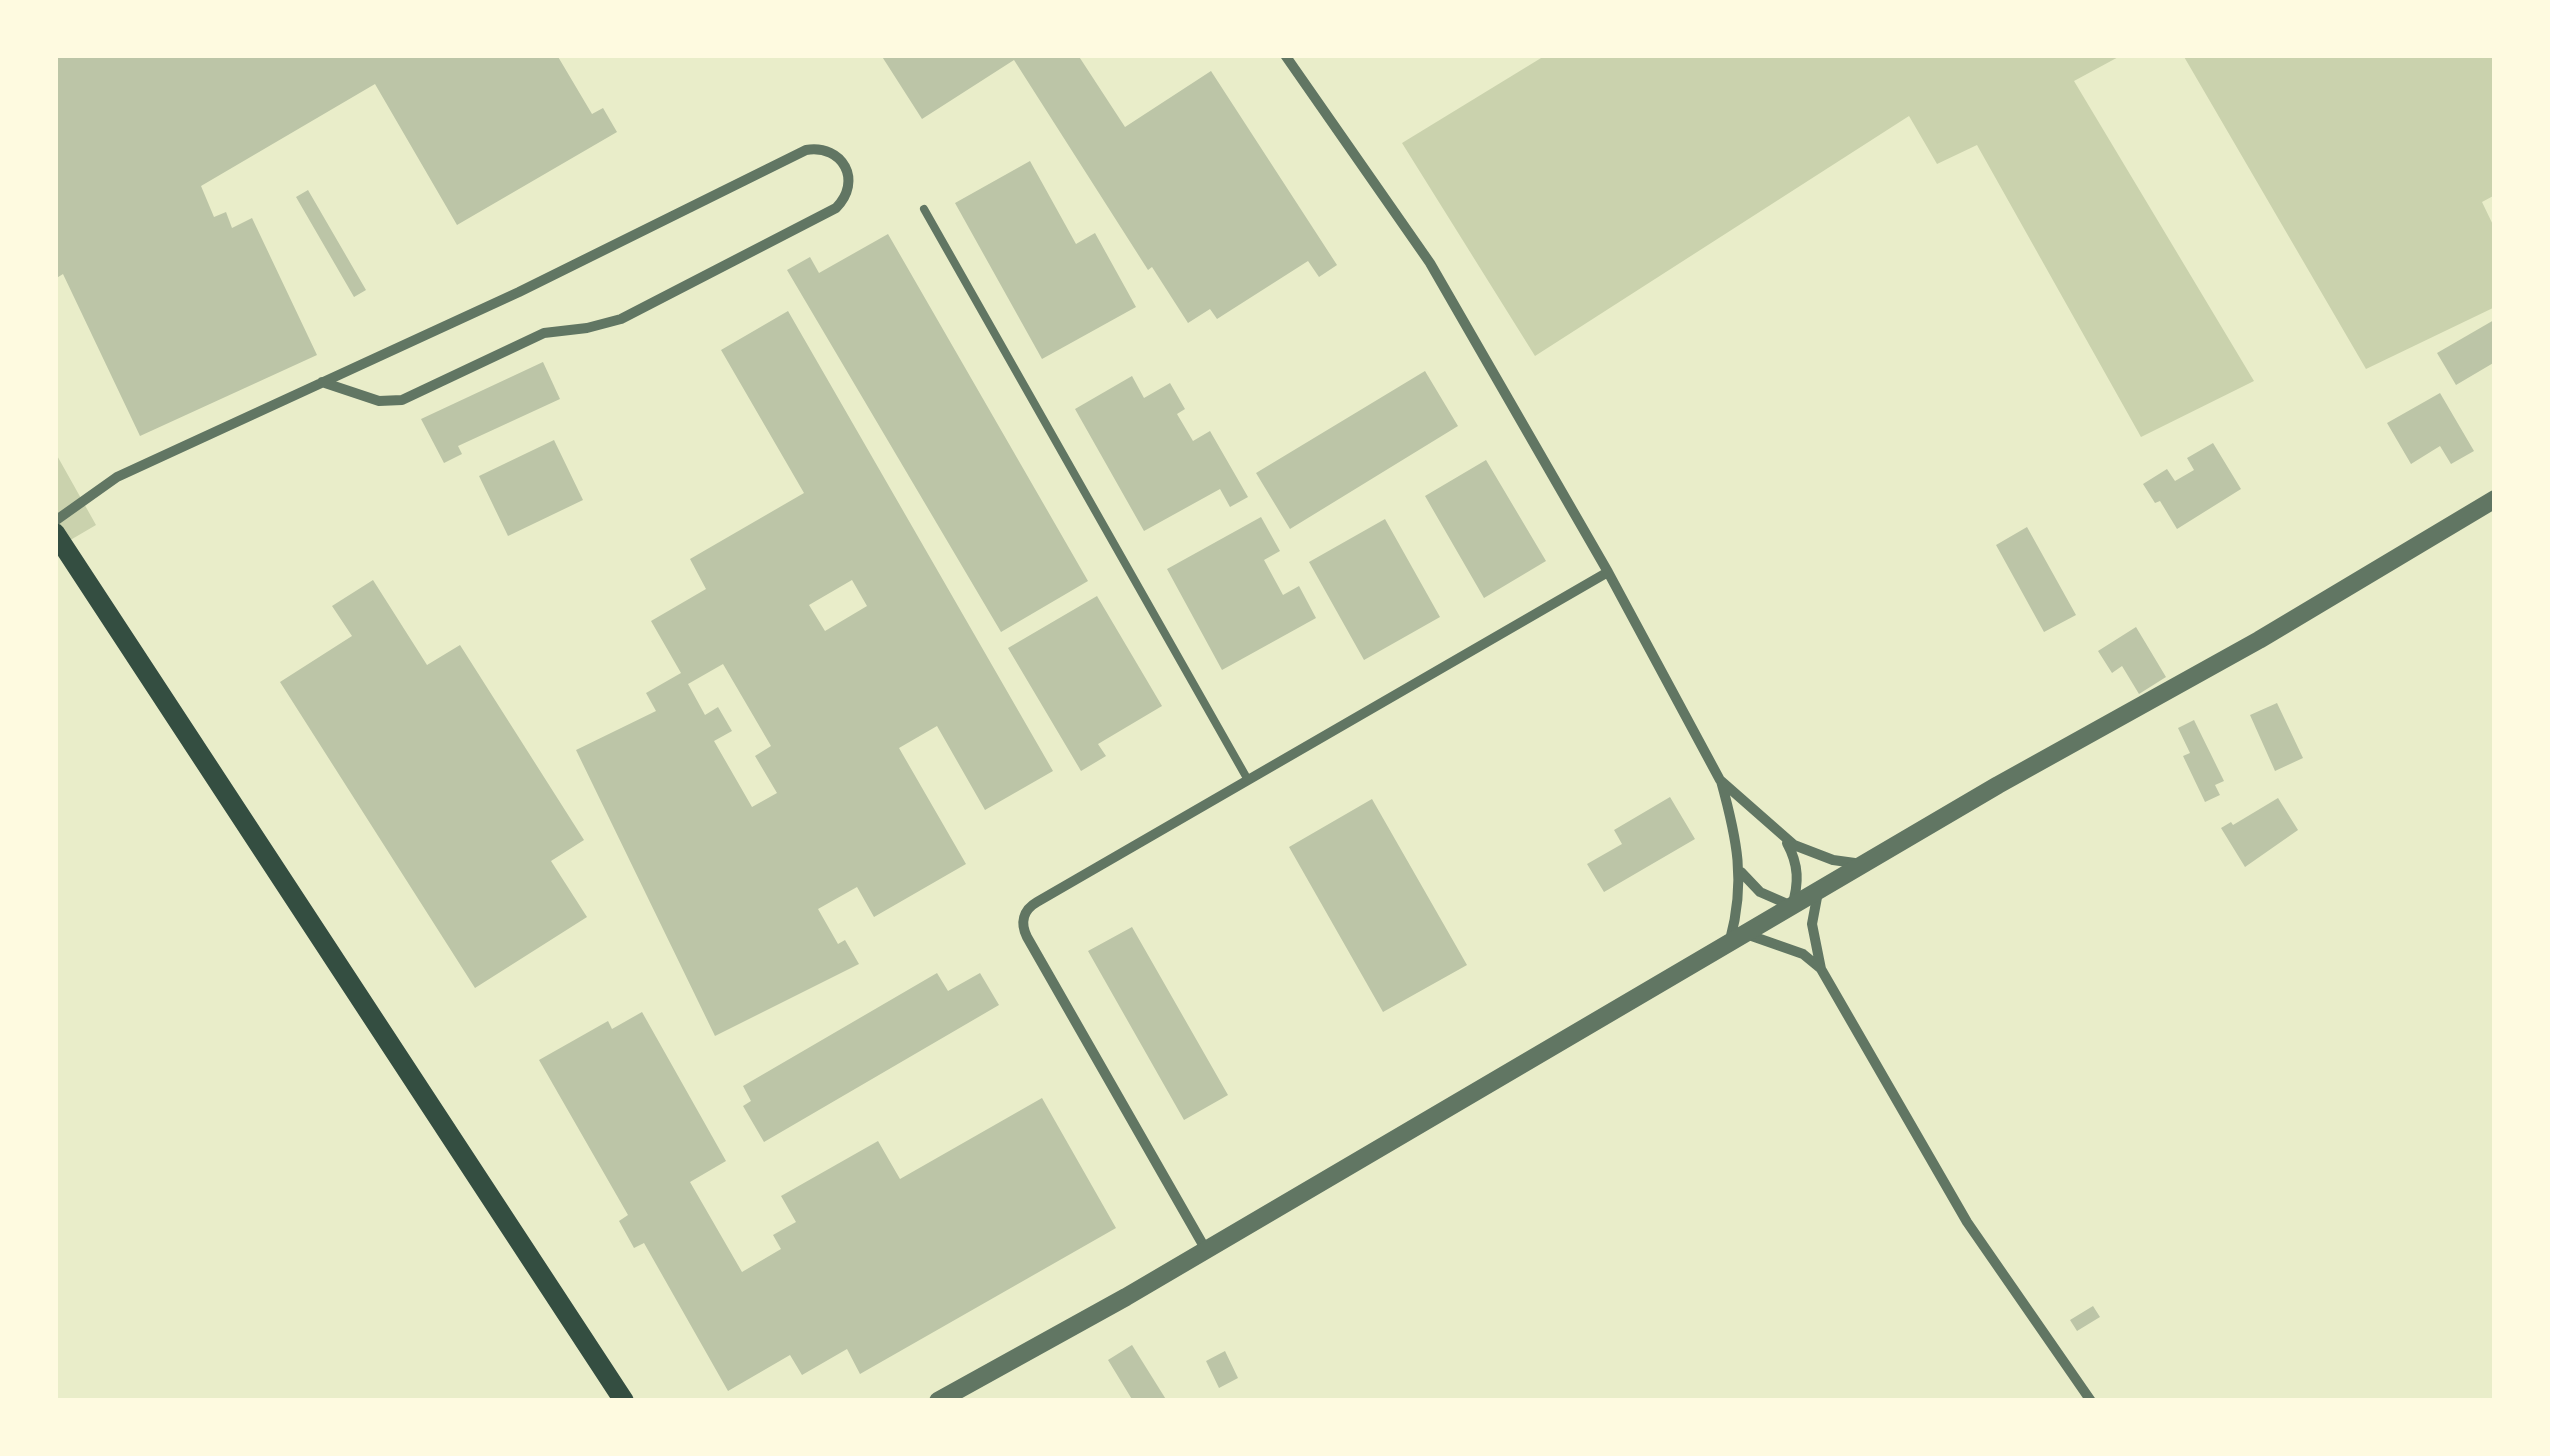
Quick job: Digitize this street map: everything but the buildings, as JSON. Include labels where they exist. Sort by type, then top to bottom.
[{"type":"main road","points":[[55,533],[624,1401]]},
{"type":"street","points":[[1285,55],[1430,263],[1608,572],[1720,780],[1741,872],[1738,938]]},
{"type":"street","points":[[55,522],[117,477],[322,382],[519,292],[806,150],[816,148],[836,154],[848,170],[848,191],[836,208],[620,319],[587,328],[544,332],[402,400],[379,401],[322,382]]},
{"type":"street","points":[[938,1401],[1206,1250],[1862,864],[2259,640],[2495,499]]},
{"type":"street","points":[[1206,1250],[1022,924],[1030,906],[1608,572]]},
{"type":"street","points":[[1720,780],[1794,846],[1833,860],[1862,864]]},
{"type":"street","points":[[1784,838],[1797,871],[1798,887],[1792,906]]},
{"type":"street","points":[[1741,872],[1760,892],[1792,906]]},
{"type":"street","points":[[1818,891],[1812,924],[1821,969]]},
{"type":"street","points":[[1738,938],[1804,954],[1821,969],[1967,1222],[2091,1401]]},
{"type":"lane","points":[[924,210],[1248,780]]},
{"type":"green space","points":[[1546,55],[2122,55],[2074,81],[2254,381],[2141,437],[1977,145],[1937,164],[1909,116],[1535,356],[1402,143]]},
{"type":"green space","points":[[2183,55],[2495,55],[2495,195],[2482,202],[2495,229],[2495,307],[2366,369]]},
{"type":"green space","points":[[55,452],[96,525],[55,549]]}]
